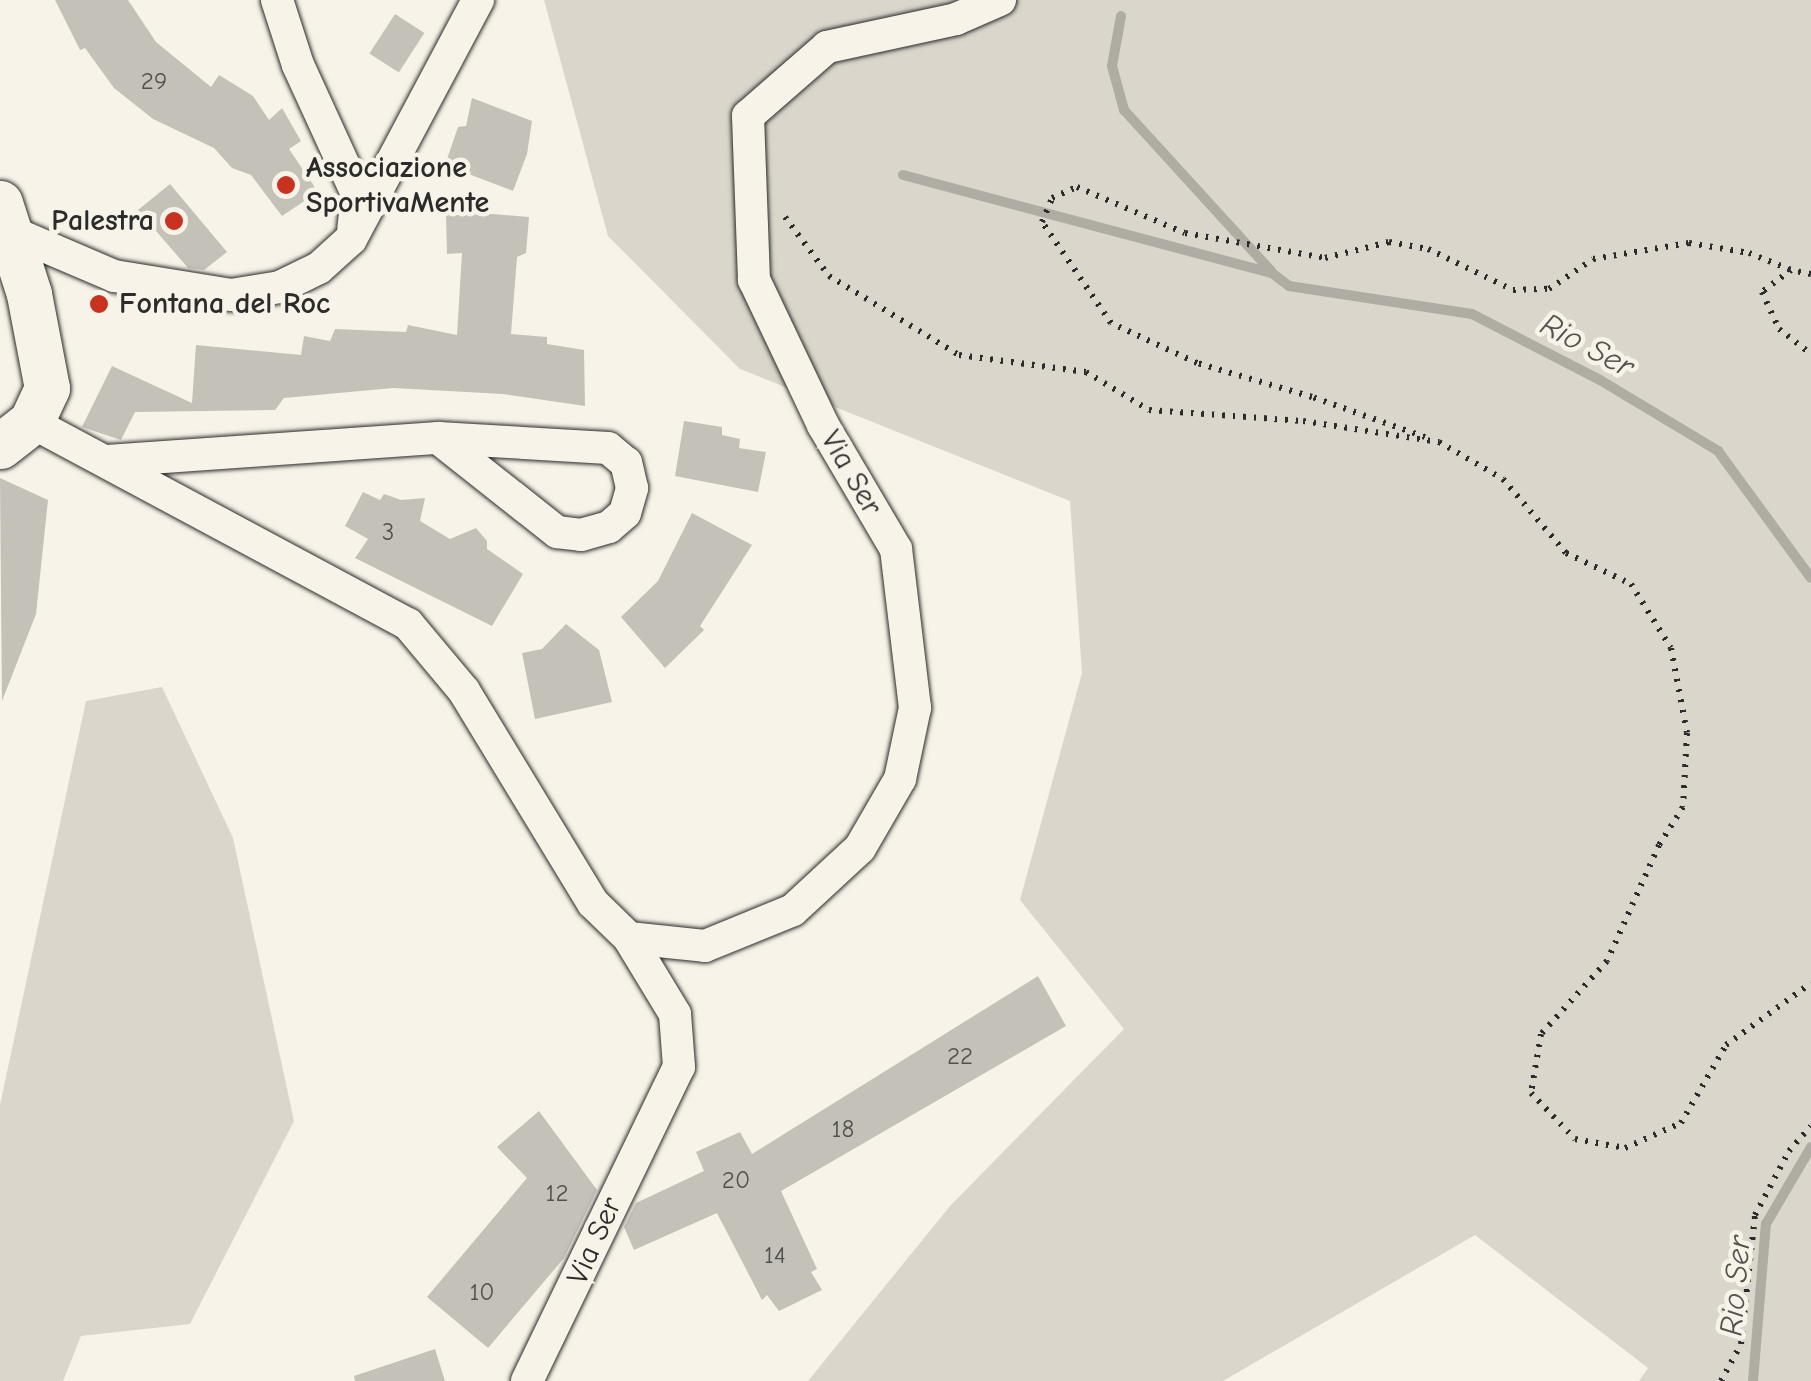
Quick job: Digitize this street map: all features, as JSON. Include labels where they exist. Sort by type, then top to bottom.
[{"type":"street","points":[[277,0],[298,65],[357,194],[352,239]]},
{"type":"street","points":[[5,217],[114,276],[231,296],[280,287],[319,268],[352,239],[478,0]]},
{"type":"street","name":"Via Ser","points":[[629,938],[705,946],[793,910],[860,848],[900,779],[915,708],[896,549],[823,425],[754,280],[748,116],[827,47],[956,19],[1000,0]]},
{"type":"street","points":[[5,217],[29,294],[46,388],[16,434]]},
{"type":"street","name":"Via Ser","points":[[16,434],[107,460],[408,624],[464,691],[593,903],[629,938],[675,1014],[679,1067],[527,1381]]},
{"type":"street","points":[[107,460],[438,438],[608,448],[626,462],[632,488],[625,513],[608,527],[581,535],[557,532],[438,438]]},
{"type":"path","points":[[1811,274],[1749,253],[1689,243],[1593,259],[1549,289],[1513,290],[1428,249],[1389,242],[1325,258],[1184,233],[1077,186],[1052,198],[1042,222],[1075,264],[1111,323],[1197,364],[1312,397],[1439,442],[1502,479],[1566,554],[1630,584],[1671,648],[1686,733],[1682,807],[1659,846],[1607,961],[1541,1034],[1531,1093],[1576,1139],[1624,1148],[1681,1123],[1726,1045],[1811,983]]},
{"type":"path","points":[[782,213],[829,276],[959,355],[1086,372],[1149,410],[1303,421],[1439,442]]},
{"type":"path","points":[[1792,270],[1762,292],[1779,330],[1811,354]]},
{"type":"path","points":[[1721,1381],[1741,1344],[1755,1216],[1789,1151],[1811,1126]]},
{"type":"shaded area","points":[[544,0],[1811,0],[1811,1381],[1639,1381],[1648,1368],[1475,1235],[1223,1381],[808,1381],[950,1206],[1124,1029],[1020,900],[1082,673],[1070,501],[740,369],[608,236]]},
{"type":"shaded area","points":[[162,687],[233,838],[294,1121],[190,1324],[81,1336],[63,1381],[0,1381],[0,1105],[86,701]]},
{"type":"building","points":[[55,0],[128,0],[156,42],[211,87],[219,75],[253,96],[269,120],[282,108],[301,141],[289,149],[318,192],[282,216],[251,175],[232,168],[214,148],[153,119],[114,88],[85,48],[80,50]]},
{"type":"building","points":[[395,14],[424,33],[399,72],[369,53]]},
{"type":"building","points":[[472,98],[532,121],[527,154],[513,191],[445,165],[458,127],[466,126]]},
{"type":"building","name":"Palestra","points":[[170,184],[227,252],[204,270],[188,268],[138,210]]},
{"type":"building","points":[[446,215],[529,217],[526,253],[517,257],[511,334],[547,337],[547,344],[584,350],[585,406],[503,394],[393,388],[284,398],[275,410],[135,412],[121,440],[82,427],[112,366],[192,403],[196,345],[301,355],[304,336],[330,341],[335,329],[406,332],[408,325],[457,335],[462,253],[447,254]]},
{"type":"building","points":[[684,421],[722,427],[722,435],[740,439],[739,448],[766,452],[758,492],[675,476]]},
{"type":"building","points":[[0,478],[48,500],[36,614],[2,701]]},
{"type":"building","points":[[363,492],[380,500],[384,494],[401,500],[425,498],[420,521],[450,539],[476,528],[487,541],[487,549],[523,574],[492,626],[355,558],[368,539],[345,526]]},
{"type":"building","points":[[692,513],[752,545],[700,626],[704,630],[665,668],[621,617],[658,581]]},
{"type":"building","points":[[566,624],[599,650],[612,702],[535,719],[522,653],[542,649]]},
{"type":"building","points":[[1038,976],[1066,1026],[781,1191],[817,1269],[811,1272],[822,1290],[779,1311],[767,1295],[762,1300],[717,1213],[634,1250],[624,1227],[636,1203],[704,1171],[696,1152],[740,1132],[752,1154]]},
{"type":"building","points":[[539,1111],[597,1190],[564,1258],[488,1348],[427,1297],[527,1178],[497,1147]]},
{"type":"building","points":[[435,1349],[445,1381],[355,1381],[354,1376]]},
{"type":"waterway","name":"Rio Ser","points":[[1121,16],[1112,66],[1124,110],[1271,271]]},
{"type":"waterway","name":"Rio Ser","points":[[903,175],[1272,273],[1289,286],[1472,314],[1600,380],[1718,451],[1811,578]]},
{"type":"waterway","name":"Rio Ser","points":[[1753,1381],[1766,1224],[1811,1147]]},
{"type":"place","name":"Associazione SportivaMente","points":[[286,185]]},
{"type":"place","name":"Palestra","points":[[174,221]]},
{"type":"place","name":"Fontana del Roc","points":[[99,304]]}]
